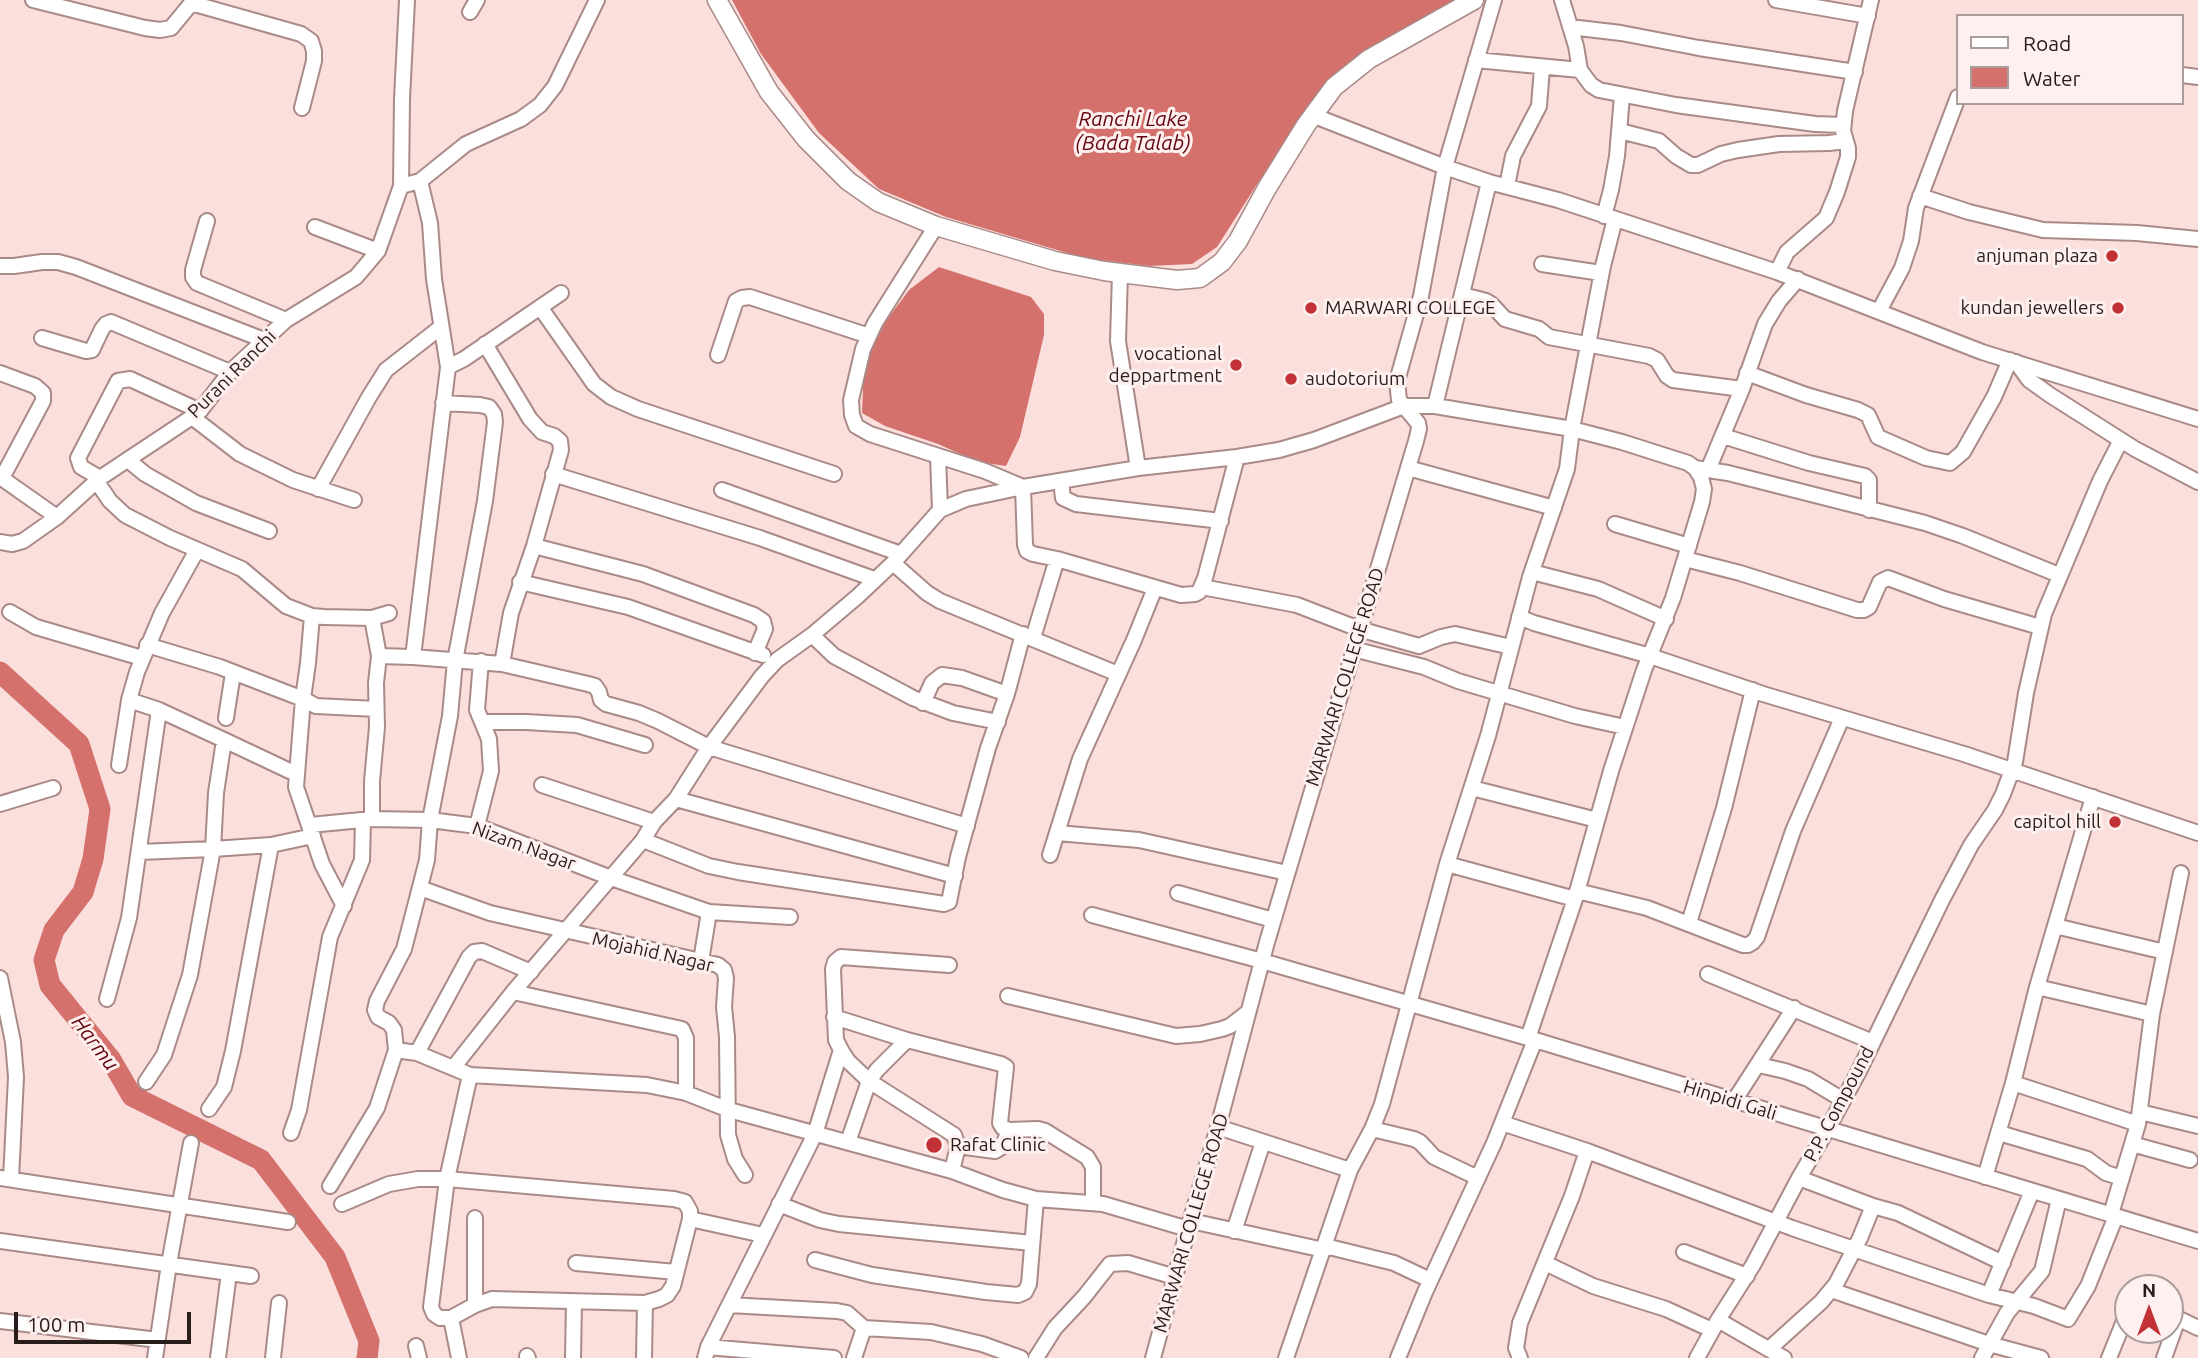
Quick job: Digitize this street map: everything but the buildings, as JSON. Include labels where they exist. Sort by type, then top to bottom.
[{"type":"street","points":[[33,0],[160,30],[172,28],[192,2],[302,34],[311,41],[314,51],[302,108]]},
{"type":"street","name":"Purani Ranchi","points":[[0,542],[12,544],[23,541],[57,517],[99,480],[196,414],[230,372],[286,320],[356,277],[378,251],[401,186],[407,0]]},
{"type":"street","points":[[401,186],[420,180],[467,145],[521,119],[540,105],[555,86],[597,0]]},
{"type":"street","points":[[717,0],[769,92],[806,139],[848,181],[878,202],[936,226],[1055,261],[1120,273],[1191,280],[1200,278],[1223,262],[1312,116],[1334,87],[1368,59],[1474,0]]},
{"type":"street","name":"MARWARI COLLEGE ROAD","points":[[1153,1358],[1273,920],[1419,429],[1418,423],[1399,400],[1397,381],[1421,296],[1445,167],[1493,0]]},
{"type":"street","points":[[1562,0],[1580,71],[1591,85],[1599,90],[1622,96],[1794,121],[1843,125]]},
{"type":"street","points":[[1776,0],[1868,16]]},
{"type":"street","points":[[1777,272],[1787,252],[1820,225],[1831,209],[1847,164],[1843,125],[1871,0]]},
{"type":"street","points":[[1570,27],[1604,30],[1855,72]]},
{"type":"street","points":[[1476,61],[1580,71]]},
{"type":"street","points":[[1507,186],[1513,156],[1539,106],[1542,68]]},
{"type":"street","points":[[1286,1358],[1350,1170],[1382,1104],[1447,864],[1472,788],[1532,572],[1567,468],[1601,273],[1620,131],[1622,96]]},
{"type":"street","points":[[1879,311],[1902,268],[1920,196],[1956,102]]},
{"type":"street","points":[[1312,116],[1489,182],[1609,217],[1798,279],[1982,352],[2198,419]]},
{"type":"street","points":[[1620,131],[1658,141],[1691,165],[1738,150],[1779,144],[1846,141]]},
{"type":"street","points":[[413,657],[448,367],[434,279],[430,223],[420,180]]},
{"type":"street","points":[[1435,406],[1489,182]]},
{"type":"street","points":[[1920,196],[1969,212],[2043,230],[2137,233],[2198,239]]},
{"type":"street","points":[[206,221],[193,277],[198,283],[286,320]]},
{"type":"street","points":[[936,226],[875,323],[863,349],[851,400],[852,415],[856,426],[870,434],[993,473],[1023,487]]},
{"type":"street","points":[[315,227],[378,251]]},
{"type":"street","points":[[0,266],[58,262],[76,267],[264,340]]},
{"type":"street","points":[[1542,264],[1601,273]]},
{"type":"street","points":[[1120,273],[1118,341],[1138,468]]},
{"type":"street","points":[[1398,1358],[1430,1280],[1521,1080],[1625,727],[1666,619],[1687,553],[1702,502],[1704,489],[1701,469],[1723,436],[1765,324],[1779,301],[1798,279]]},
{"type":"street","points":[[448,367],[561,293]]},
{"type":"street","points":[[1462,295],[1492,304],[1498,313],[1512,323],[1539,329],[1556,339],[1650,356],[1657,360],[1667,376],[1673,380],[1742,389]]},
{"type":"street","points":[[719,355],[736,301],[742,298],[750,297],[869,336]]},
{"type":"street","points":[[540,307],[594,384],[611,397],[638,409],[834,474]]},
{"type":"street","points":[[42,338],[86,351],[92,350],[106,324],[117,324],[230,372]]},
{"type":"street","points":[[318,489],[386,370],[441,327]]},
{"type":"street","points":[[485,344],[530,419],[541,432],[560,440],[561,450],[534,546],[511,613],[502,664]]},
{"type":"street","points":[[1747,373],[1806,395],[1858,410],[1868,415],[1878,437],[1926,458],[1950,463],[1963,452],[2013,361]]},
{"type":"street","points":[[2013,361],[2029,380],[2121,440],[2198,482]]},
{"type":"street","points":[[0,373],[35,386],[43,393],[43,401],[1,477],[57,517]]},
{"type":"street","points":[[354,500],[293,480],[240,454],[196,414],[130,379],[118,381],[78,458],[81,467],[99,480],[110,501],[125,515],[242,569],[286,606],[312,616],[372,618],[389,613]]},
{"type":"street","points":[[330,1186],[377,1108],[396,1050],[394,1030],[377,1017],[375,1010],[404,949],[427,860],[430,820],[485,501],[494,414],[489,407],[480,404],[443,403]]},
{"type":"street","points":[[453,1068],[513,992],[676,799],[709,747],[755,684],[777,660],[812,635],[897,558],[940,510],[966,499],[1138,468],[1237,457],[1295,445],[1404,407],[1435,406],[1572,429],[1622,442],[1701,469],[1728,473],[1925,523],[2059,575]]},
{"type":"street","points":[[1723,436],[1809,463],[1865,476],[1869,480],[1870,510]]},
{"type":"street","name":"P.P. Compound","points":[[1702,1356],[1715,1325],[1747,1276],[1843,1100],[1971,845],[1995,810],[2015,762],[2040,626],[2059,575],[2121,440]]},
{"type":"street","points":[[939,456],[940,510]]},
{"type":"street","points":[[1023,487],[1027,551],[1155,588],[1189,595],[1199,593],[1202,587],[1237,457]]},
{"type":"street","points":[[128,460],[145,474],[196,503],[270,531]]},
{"type":"street","points":[[1408,468],[1554,508]]},
{"type":"street","points":[[554,474],[760,538],[874,579]]},
{"type":"street","points":[[1061,481],[1063,498],[1076,504],[1221,521]]},
{"type":"street","points":[[722,491],[897,558],[927,593],[940,601],[1118,674]]},
{"type":"street","points":[[1615,524],[1740,572],[1857,610],[1869,607],[1880,582],[1888,578],[1944,599],[2040,626]]},
{"type":"street","points":[[534,546],[643,574],[754,615],[763,621],[765,628],[755,653]]},
{"type":"street","points":[[119,765],[129,700],[145,652],[162,613],[197,550]]},
{"type":"street","points":[[643,840],[709,866],[738,872],[944,904],[949,902],[988,748],[1057,559]]},
{"type":"street","points":[[1532,572],[1598,589],[1666,619]]},
{"type":"street","points":[[520,582],[628,607],[777,660]]},
{"type":"street","points":[[1202,587],[1297,605],[1419,646],[1441,636],[1455,634],[1511,647]]},
{"type":"street","points":[[1050,855],[1080,759],[1135,640],[1155,588]]},
{"type":"street","points":[[10,612],[36,627],[233,673],[316,706],[376,709]]},
{"type":"street","points":[[312,616],[296,786],[321,864],[344,906]]},
{"type":"street","points":[[1519,617],[2012,770],[2198,833]]},
{"type":"street","points":[[291,1133],[299,1110],[330,937],[362,860],[377,727],[376,683],[379,656],[372,618]]},
{"type":"street","points":[[812,635],[834,656],[923,703],[953,713],[998,722]]},
{"type":"street","points":[[1353,649],[1424,667],[1499,694],[1575,716],[1625,727]]},
{"type":"street","points":[[379,656],[481,661],[595,686],[601,700],[606,704],[659,721],[709,747],[967,826]]},
{"type":"street","points":[[477,826],[491,771],[489,738],[477,710],[481,661]]},
{"type":"street","points":[[226,718],[233,673]]},
{"type":"street","points":[[923,703],[932,683],[942,675],[962,678],[1007,694]]},
{"type":"street","points":[[1689,923],[1724,808],[1752,690]]},
{"type":"street","points":[[129,700],[159,710],[296,774]]},
{"type":"street","points":[[107,999],[129,918],[159,710]]},
{"type":"street","points":[[1447,864],[1576,895],[1647,908],[1748,945],[1757,937],[1793,831],[1842,718]]},
{"type":"street","points":[[482,722],[577,725],[645,745]]},
{"type":"street","points":[[146,1082],[164,1055],[190,975],[212,849],[216,793],[224,740]]},
{"type":"street","points":[[542,785],[654,822]]},
{"type":"street","points":[[1472,788],[1597,820]]},
{"type":"street","points":[[0,804],[53,789]]},
{"type":"street","points":[[1985,1177],[2093,797]]},
{"type":"street","points":[[676,799],[955,876]]},
{"type":"street","name":"Nizam Nagar","points":[[139,852],[271,845],[312,830],[368,820],[430,820],[477,826],[611,878],[709,912],[790,917]]},
{"type":"street","points":[[1056,833],[1139,840],[1287,873]]},
{"type":"street","points":[[209,1109],[224,1087],[233,1051],[271,845]]},
{"type":"street","points":[[1502,1123],[1587,1151],[1775,1222],[2068,1319],[2088,1286],[2114,1215],[2139,1118],[2152,1014],[2181,873]]},
{"type":"street","name":"Mojahid Nagar","points":[[420,888],[490,913],[719,965],[726,978],[724,1007],[730,1148],[745,1175]]},
{"type":"street","points":[[1178,893],[1273,920]]},
{"type":"street","points":[[701,961],[709,912]]},
{"type":"street","name":"Hinpidi Gali","points":[[1092,915],[1409,1003],[2198,1241]]},
{"type":"street","points":[[2055,926],[2165,952]]},
{"type":"street","points":[[417,1053],[474,952],[482,951],[531,972]]},
{"type":"street","points":[[949,965],[841,957],[835,962],[833,969],[836,1040],[841,1050],[869,1082],[954,1135],[958,1146],[952,1171]]},
{"type":"street","points":[[1708,974],[1872,1042]]},
{"type":"street","points":[[0,978],[2,1000],[13,1042],[16,1077],[6,1179],[288,1222]]},
{"type":"street","points":[[2037,987],[2152,1014]]},
{"type":"street","points":[[513,992],[682,1028],[686,1038],[686,1093]]},
{"type":"street","points":[[1008,996],[1176,1036],[1222,1029],[1248,1012]]},
{"type":"street","points":[[1734,1101],[1794,1008]]},
{"type":"street","points":[[834,1017],[1006,1067],[1000,1123],[1003,1128],[1045,1131],[1087,1157],[1093,1167],[1093,1203]]},
{"type":"street","points":[[848,1142],[869,1082],[877,1070],[907,1040]]},
{"type":"street","points":[[396,1050],[417,1053],[470,1075],[648,1085],[686,1093],[729,1110],[952,1171],[1036,1199],[1093,1203],[1189,1225],[1324,1248],[1394,1263],[1430,1280]]},
{"type":"street","points":[[834,1358],[706,1353],[815,1133],[841,1050]]},
{"type":"street","points":[[1759,1065],[1808,1079],[1843,1100]]},
{"type":"street","points":[[342,1204],[389,1184],[418,1179],[447,1179],[685,1202],[690,1211],[690,1219],[673,1286],[667,1295],[645,1303],[492,1298],[452,1318],[440,1318],[435,1314],[431,1307],[447,1179],[470,1075]]},
{"type":"street","points":[[2013,1083],[2139,1118],[2198,1126]]},
{"type":"street","points":[[1218,1127],[1350,1170]]},
{"type":"street","points":[[1372,1129],[1420,1142],[1434,1157],[1478,1178]]},
{"type":"street","points":[[958,1146],[995,1151],[1003,1146],[1009,1130]]},
{"type":"street","points":[[1999,1133],[2087,1159],[2106,1173],[2122,1178]]},
{"type":"street","points":[[1234,1231],[1263,1142]]},
{"type":"street","points":[[155,1358],[191,1143]]},
{"type":"street","points":[[2132,1144],[2190,1160]]},
{"type":"street","points":[[1520,1358],[1516,1349],[1520,1323],[1587,1151]]},
{"type":"street","points":[[1799,1178],[1898,1213],[2003,1263]]},
{"type":"street","points":[[1989,1295],[2032,1191]]},
{"type":"street","points":[[815,1260],[872,1275],[986,1293],[1018,1295],[1025,1292],[1028,1284],[1036,1199]]},
{"type":"street","points":[[1982,1358],[2014,1303],[2042,1271],[2059,1199]]},
{"type":"street","points":[[779,1204],[820,1220],[839,1224],[1032,1242]]},
{"type":"street","points":[[1769,1349],[1831,1290],[1855,1249],[1873,1206]]},
{"type":"street","points":[[475,1218],[475,1305]]},
{"type":"street","points":[[690,1219],[763,1235]]},
{"type":"street","points":[[0,1241],[251,1276]]},
{"type":"street","points":[[1684,1252],[1747,1276]]},
{"type":"street","points":[[576,1263],[676,1272]]},
{"type":"street","points":[[1036,1358],[1055,1328],[1110,1264],[1128,1263],[1175,1277]]},
{"type":"street","points":[[1545,1263],[1593,1286],[1715,1325],[1784,1358]]},
{"type":"street","points":[[218,1358],[229,1273]]},
{"type":"street","points":[[1831,1290],[1989,1344],[2041,1358]]},
{"type":"street","points":[[573,1358],[574,1302]]},
{"type":"street","points":[[273,1358],[279,1303]]},
{"type":"street","points":[[644,1358],[645,1303]]},
{"type":"street","points":[[729,1305],[837,1311],[847,1313],[864,1328],[932,1332],[982,1344],[1013,1357]]},
{"type":"street","points":[[452,1318],[459,1358]]},
{"type":"street","points":[[0,1321],[158,1340]]},
{"type":"street","points":[[854,1358],[864,1328]]},
{"type":"water","name":"Ranchi Lake (Bada Talab)","points":[[732,0],[1457,0],[1365,51],[1326,82],[1295,125],[1217,247],[1192,264],[1149,266],[1084,258],[946,217],[879,189],[819,133],[761,54]]},
{"type":"water","points":[[939,267],[1031,297],[1044,314],[1044,335],[1020,437],[1006,466],[978,462],[938,444],[885,426],[862,413],[864,365],[886,321],[909,290]]},
{"type":"waterway","name":"Harmu","points":[[0,672],[79,744],[100,809],[93,859],[83,892],[54,930],[44,960],[50,985],[111,1060],[132,1096],[261,1160],[335,1257],[369,1341],[367,1358]]},
{"type":"place","name":"anjuman plaza","points":[[2112,256]]},
{"type":"place","name":"MARWARI COLLEGE","points":[[1311,308]]},
{"type":"place","name":"kundan jewellers","points":[[2118,308]]},
{"type":"place","name":"vocational deppartment","points":[[1236,365]]},
{"type":"place","name":"audotorium","points":[[1291,379]]},
{"type":"place","name":"capitol hill","points":[[2115,822]]},
{"type":"place","name":"Rafat Clinic","points":[[934,1145]]}]
